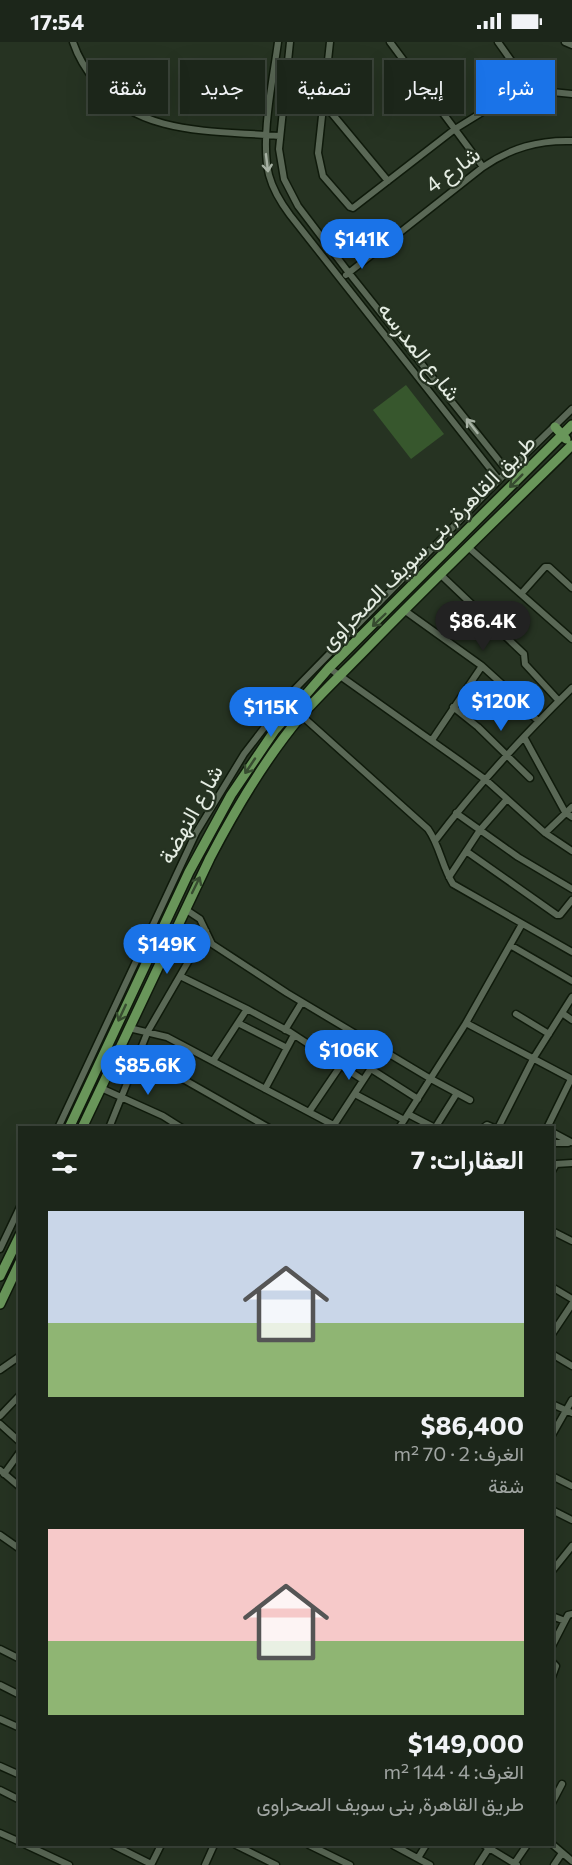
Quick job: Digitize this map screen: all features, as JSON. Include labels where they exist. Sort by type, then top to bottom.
[{"type":"main road","name":"طريق القاهرة, بنى سويف الصحراوى","points":[[70,1126],[205,841],[250,766],[275,730],[314,677],[406,592],[572,425]]},
{"type":"main road","points":[[555,427],[572,445]]},
{"type":"main road","name":"طريق القاهرة, بنى سويف الصحراوى","points":[[83,1126],[185,909],[233,815],[274,753],[302,716],[339,677],[572,445]]},
{"type":"main road","points":[[398,584],[406,592]]},
{"type":"main road","points":[[0,1276],[18,1238]]},
{"type":"main road","points":[[0,1304],[18,1266]]},
{"type":"street","points":[[73,42],[87,71],[103,90],[122,106],[144,118],[168,126],[279,136]]},
{"type":"street","name":"شارع المدرسه","points":[[278,42],[266,135],[266,162],[274,190],[290,216],[499,480]]},
{"type":"street","name":"شارع المدرسه","points":[[290,42],[279,136],[280,164],[290,193],[349,273],[508,472]]},
{"type":"street","points":[[328,60],[330,42]]},
{"type":"street","points":[[390,42],[483,166]]},
{"type":"street","points":[[498,42],[511,60]]},
{"type":"street","points":[[565,42],[572,45]]},
{"type":"street","points":[[555,92],[572,94]]},
{"type":"street","points":[[323,114],[318,153],[323,176],[350,207],[356,207],[455,129],[479,114]]},
{"type":"street","points":[[332,114],[388,181]]},
{"type":"street","name":"شارع 4","points":[[340,280],[483,166],[499,156],[534,143],[553,140],[572,141]]},
{"type":"street","points":[[572,410],[499,480],[398,584],[326,665],[339,677],[486,780],[545,833],[572,851]]},
{"type":"street","points":[[468,547],[572,639]]},
{"type":"street","points":[[521,594],[545,567],[549,567],[572,588]]},
{"type":"street","points":[[441,575],[524,654],[525,664],[559,701]]},
{"type":"street","points":[[404,610],[482,666],[538,721]]},
{"type":"street","points":[[432,740],[482,666]]},
{"type":"street","name":"شارع النهضة","points":[[59,1126],[207,813],[244,754],[270,720],[314,677]]},
{"type":"street","points":[[435,841],[456,813],[508,754],[572,688]]},
{"type":"street","points":[[453,707],[508,754],[530,778]]},
{"type":"street","points":[[302,716],[428,829],[449,877],[459,889],[572,952]]},
{"type":"street","points":[[524,737],[565,812],[572,817]]},
{"type":"street","points":[[449,877],[480,830],[507,799]]},
{"type":"street","points":[[545,833],[572,807]]},
{"type":"street","points":[[456,813],[518,857],[571,885]]},
{"type":"street","points":[[466,851],[557,915],[560,915],[572,900]]},
{"type":"street","points":[[185,909],[200,919],[212,944],[302,1002],[470,1100]]},
{"type":"street","points":[[400,1126],[466,1023],[522,924]]},
{"type":"street","points":[[111,1126],[148,1031],[206,931]]},
{"type":"street","points":[[510,945],[572,981]]},
{"type":"street","points":[[180,976],[294,1035],[363,1080]]},
{"type":"street","points":[[497,1126],[533,1059],[572,997]]},
{"type":"street","points":[[285,1030],[302,1002]]},
{"type":"street","points":[[213,1060],[247,1009]]},
{"type":"street","points":[[562,1013],[572,1020]]},
{"type":"street","points":[[516,1014],[549,1034]]},
{"type":"street","points":[[238,1023],[287,1048]]},
{"type":"street","points":[[466,1023],[571,1079],[548,1126]]},
{"type":"street","points":[[129,1028],[167,1037],[334,1126]]},
{"type":"street","points":[[265,1089],[294,1035]]},
{"type":"street","points":[[337,1126],[383,1050]]},
{"type":"street","points":[[138,1054],[265,1126]]},
{"type":"street","points":[[309,1112],[341,1065]]},
{"type":"street","points":[[371,1069],[418,1099]]},
{"type":"street","points":[[101,1088],[123,1096],[179,1126]]},
{"type":"street","points":[[436,1126],[457,1093]]},
{"type":"street","points":[[355,1094],[430,1126]]},
{"type":"street","points":[[554,1133],[571,1142]]},
{"type":"street","points":[[554,1143],[571,1142]]},
{"type":"street","points":[[554,1168],[556,1164],[572,1163]]},
{"type":"street","points":[[0,1249],[18,1211]]},
{"type":"street","points":[[554,1232],[572,1241]]},
{"type":"street","points":[[554,1288],[572,1299]]},
{"type":"street","points":[[554,1327],[572,1304]]},
{"type":"street","points":[[554,1355],[572,1366]]},
{"type":"street","points":[[0,1370],[18,1357]]},
{"type":"street","points":[[0,1416],[18,1399]]},
{"type":"street","points":[[554,1432],[569,1412],[572,1400]]},
{"type":"street","points":[[554,1405],[569,1412]]},
{"type":"street","points":[[0,1424],[18,1440]]},
{"type":"street","points":[[18,1454],[2,1472],[18,1485]]},
{"type":"street","points":[[554,1477],[572,1486]]},
{"type":"street","points":[[554,1511],[572,1520]]},
{"type":"street","points":[[0,1536],[18,1548]]},
{"type":"street","points":[[554,1568],[572,1546]]},
{"type":"street","points":[[554,1642],[568,1615],[572,1614]]},
{"type":"street","points":[[554,1617],[565,1621]]},
{"type":"street","points":[[0,1649],[18,1658]]},
{"type":"street","points":[[0,1685],[18,1694]]},
{"type":"street","points":[[0,1719],[18,1727]]},
{"type":"street","points":[[0,1766],[18,1774]]},
{"type":"street","points":[[554,1799],[562,1784]]},
{"type":"street","points":[[0,1791],[18,1799]]},
{"type":"street","points":[[0,1833],[18,1841]]},
{"type":"street","points":[[28,1846],[69,1865]]},
{"type":"street","points":[[114,1846],[151,1864],[160,1846]]},
{"type":"street","points":[[205,1865],[214,1846]]},
{"type":"street","points":[[238,1846],[276,1865]]},
{"type":"street","points":[[311,1846],[350,1865]]},
{"type":"street","points":[[395,1846],[430,1865]]},
{"type":"street","points":[[418,1858],[425,1846]]},
{"type":"street","points":[[478,1865],[486,1846],[515,1864],[526,1846]]},
{"type":"street","points":[[554,1846],[572,1861]]},
{"type":"street","points":[[554,1865],[562,1853]]},
{"type":"green space","points":[[406,385],[444,434],[411,459],[373,410]]}]
